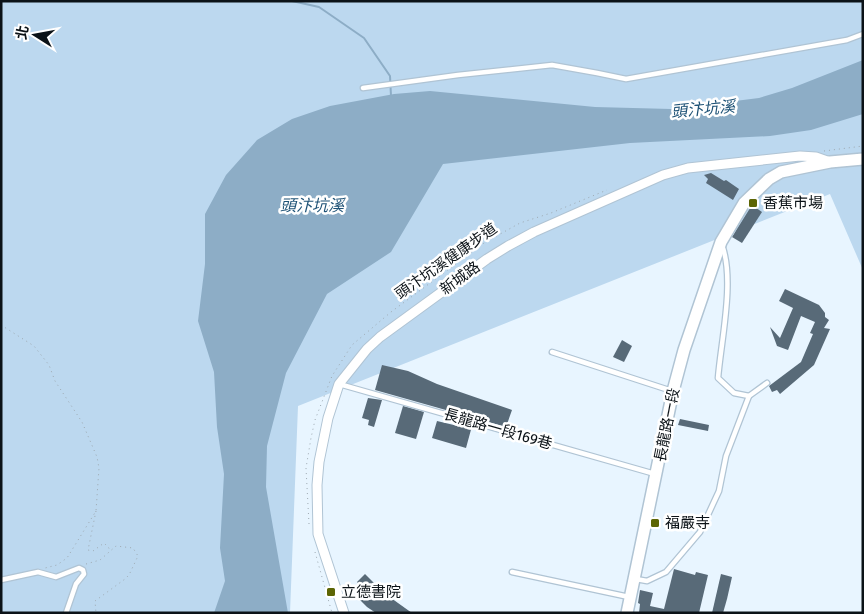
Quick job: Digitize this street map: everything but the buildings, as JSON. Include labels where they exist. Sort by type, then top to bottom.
[{"type":"main road","name":"長龍路一段","points":[[628,613],[673,391],[684,350],[720,242],[744,203],[770,179],[781,172],[830,162],[863,159]]},
{"type":"street","name":"新城路","points":[[344,613],[318,534],[317,494],[319,462],[328,418],[339,384],[367,348],[487,259],[534,232],[663,175],[688,168],[800,156],[816,157],[830,162]]},
{"type":"lane","points":[[363,88],[552,65],[626,80],[847,40],[863,34]]},
{"type":"lane","points":[[720,242],[727,258],[726,318],[718,378],[734,393],[749,396]]},
{"type":"lane","points":[[552,352],[673,391]]},
{"type":"lane","points":[[634,578],[647,581],[666,572],[700,532],[719,491],[726,456],[749,396],[767,383]]},
{"type":"lane","name":"長龍路一段169巷","points":[[339,384],[657,474]]},
{"type":"lane","points":[[1,580],[38,572],[56,577],[79,568],[83,570],[84,574],[76,584],[66,613]]},
{"type":"lane","points":[[512,572],[630,597]]},
{"type":"path","points":[[823,152],[863,146]]},
{"type":"path","name":"頭汴坑溪健康步道","points":[[310,529],[306,468],[310,438],[332,376],[352,345],[391,312],[484,243],[520,223],[606,191]]},
{"type":"path","points":[[1,325],[26,340],[50,365],[55,381],[82,422],[97,457],[99,468],[96,511],[88,550],[93,551],[104,543],[109,548],[109,553]]},
{"type":"path","points":[[38,572],[67,558],[96,511]]},
{"type":"path","points":[[79,568],[100,560],[116,546],[130,547],[136,551],[137,559],[129,575],[120,584],[95,601],[96,613]]},
{"type":"path","points":[[314,548],[332,613]]},
{"type":"shaded area","points":[[1,1],[863,1],[863,270],[830,194],[298,406],[290,613],[1,613]]},
{"type":"water","name":"頭汴坑溪","points":[[863,60],[863,114],[811,130],[770,136],[630,143],[443,164],[391,252],[327,294],[286,373],[267,446],[266,487],[288,613],[214,613],[225,581],[220,548],[224,474],[217,427],[214,372],[198,321],[205,264],[205,214],[226,175],[257,140],[292,119],[330,106],[394,94],[430,91],[595,107],[671,109],[759,98],[792,88]]},
{"type":"waterway","points":[[292,1],[319,7],[364,38],[390,76],[391,96]]},
{"type":"place","name":"香蕉市場","points":[[753,203]]},
{"type":"place","name":"福嚴寺","points":[[655,523]]},
{"type":"place","name":"立德書院","points":[[331,592]]}]
